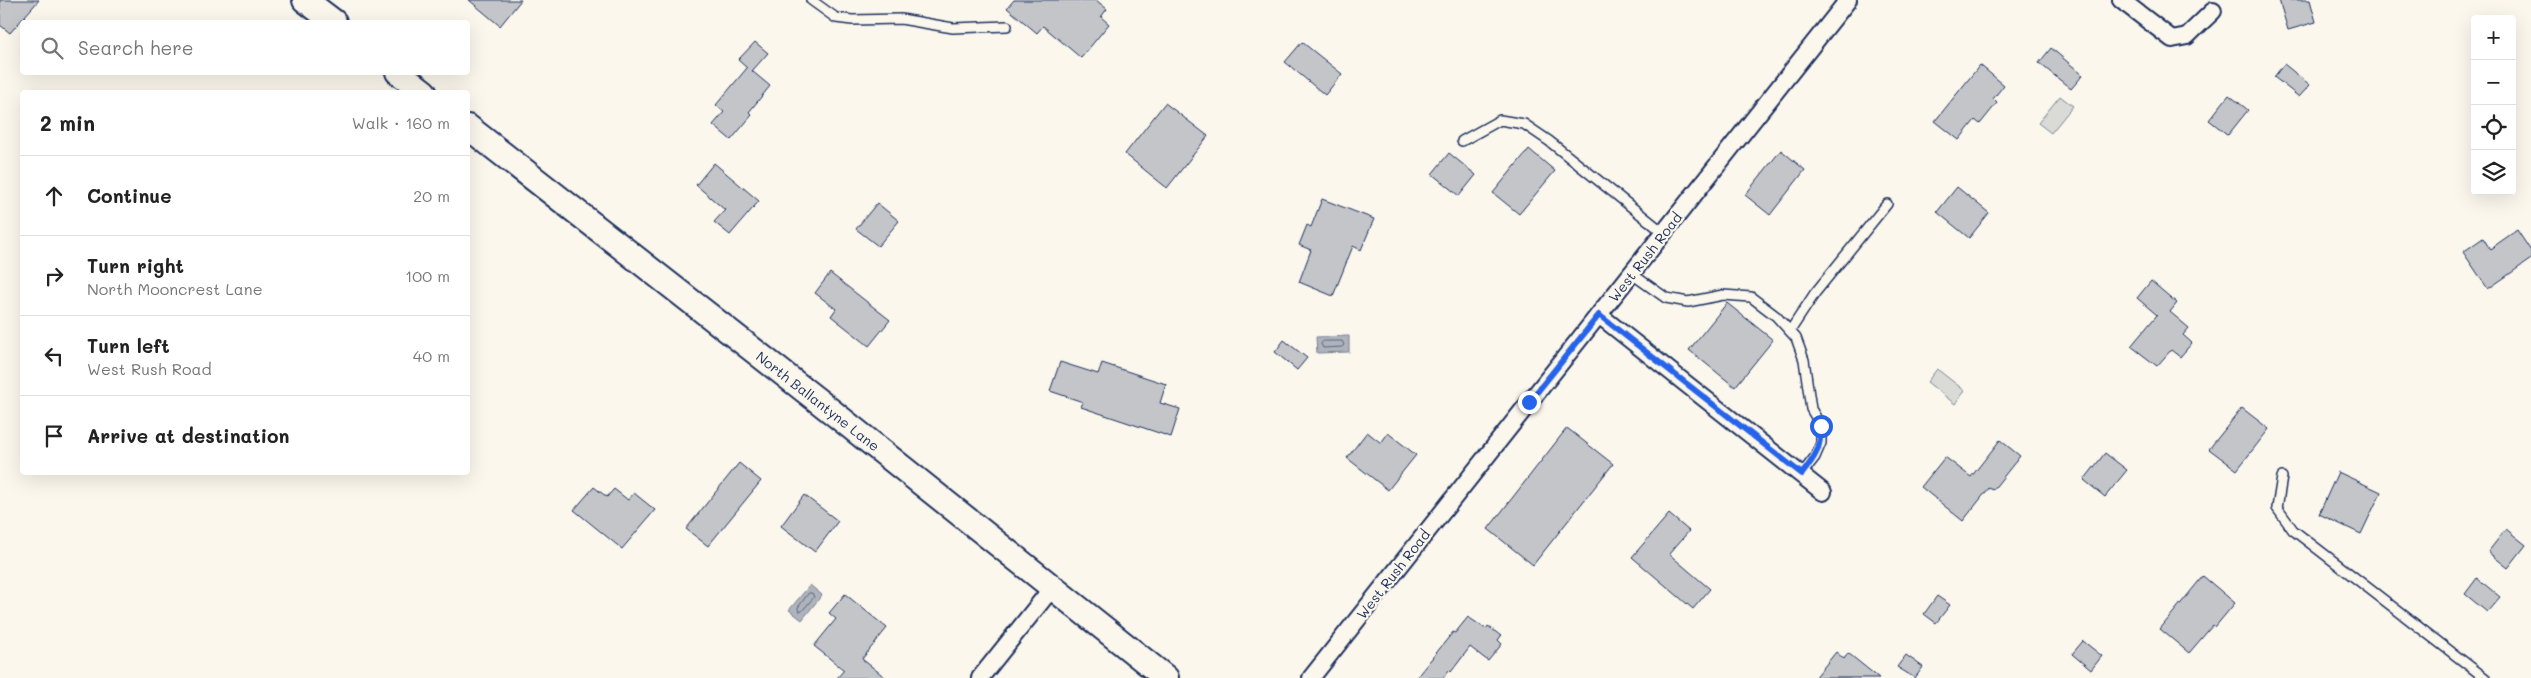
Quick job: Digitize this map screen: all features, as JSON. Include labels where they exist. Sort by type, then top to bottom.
[{"type":"street","points":[[305,0],[331,20]]},
{"type":"street","name":"West Rush Road","points":[[1311,678],[1848,0]]},
{"type":"street","points":[[2121,0],[2172,39],[2187,36],[2213,10]]},
{"type":"street","points":[[402,75],[421,90]]},
{"type":"street","name":"North Ballantyne Lane","points":[[470,129],[1166,678]]},
{"type":"street","points":[[1599,315],[1823,492]]},
{"type":"street","points":[[980,678],[1052,588]]},
{"type":"lane","points":[[811,0],[836,18],[852,20],[901,19],[953,28],[1007,26]]},
{"type":"lane","points":[[1462,141],[1500,120],[1524,124],[1549,141],[1664,233]]},
{"type":"lane","points":[[1790,331],[1815,293],[1887,204]]},
{"type":"lane","points":[[1632,274],[1666,298],[1681,301],[1688,302],[1723,295],[1751,297],[1776,316],[1796,338],[1804,360],[1811,409],[1821,426],[1821,443],[1815,457],[1802,474]]},
{"type":"lane","points":[[2282,477],[2277,508],[2293,530],[2485,678]]},
{"type":"shaded area","points":[[2060,96],[2073,106],[2051,133],[2038,123]]},
{"type":"shaded area","points":[[1937,369],[1965,391],[1955,404],[1927,382]]},
{"type":"water","points":[[1349,336],[1349,352],[1317,353],[1316,337]]},
{"type":"water","points":[[810,585],[822,595],[802,620],[789,610]]},
{"type":"building","points":[[0,0],[39,0],[10,33],[0,25]]},
{"type":"building","points":[[469,0],[521,0],[500,26]]},
{"type":"building","points":[[1014,0],[1096,0],[1107,9],[1101,17],[1109,24],[1081,58],[1043,26],[1037,33],[1007,8]]},
{"type":"building","points":[[2279,0],[2310,0],[2316,22],[2288,30]]},
{"type":"building","points":[[755,42],[768,53],[752,71],[770,86],[749,112],[752,115],[731,140],[713,125],[724,112],[716,105],[747,68],[738,60]]},
{"type":"building","points":[[1302,42],[1342,74],[1325,95],[1285,62]]},
{"type":"building","points":[[2051,48],[2083,75],[2071,89],[2039,63]]},
{"type":"building","points":[[2284,64],[2310,85],[2299,97],[2274,77]]},
{"type":"building","points":[[1980,65],[2004,85],[1993,99],[1997,103],[1980,124],[1975,120],[1959,140],[1935,121]]},
{"type":"building","points":[[2229,95],[2248,110],[2228,135],[2209,120]]},
{"type":"building","points":[[1165,103],[1208,136],[1167,188],[1125,154]]},
{"type":"building","points":[[1529,149],[1555,171],[1519,214],[1493,193]]},
{"type":"building","points":[[1781,150],[1805,170],[1770,215],[1745,195]]},
{"type":"building","points":[[1449,153],[1476,175],[1459,196],[1432,174]]},
{"type":"building","points":[[714,163],[759,201],[730,235],[714,222],[725,210],[696,185]]},
{"type":"building","points":[[1957,187],[1989,213],[1969,238],[1937,212]]},
{"type":"building","points":[[1322,199],[1374,219],[1361,250],[1353,246],[1333,296],[1299,282],[1311,250],[1299,245],[1307,225],[1311,227]]},
{"type":"building","points":[[877,203],[899,221],[878,246],[856,229]]},
{"type":"building","points":[[2517,230],[2531,251],[2531,259],[2488,289],[2463,252],[2483,238],[2490,249]]},
{"type":"building","points":[[830,273],[890,320],[869,346],[831,316],[836,309],[815,293]]},
{"type":"building","points":[[2151,281],[2177,303],[2170,312],[2189,328],[2183,335],[2192,343],[2180,357],[2171,350],[2157,366],[2131,346],[2157,315],[2137,298]]},
{"type":"building","points":[[1727,303],[1773,340],[1735,387],[1689,350]]},
{"type":"building","points":[[1284,340],[1307,358],[1297,370],[1275,352]]},
{"type":"building","points":[[1060,362],[1098,374],[1102,363],[1166,384],[1160,403],[1180,409],[1171,437],[1081,407],[1083,402],[1050,391]]},
{"type":"building","points":[[2242,408],[2269,429],[2237,470],[2209,449]]},
{"type":"building","points":[[1567,428],[1613,464],[1533,565],[1488,529]]},
{"type":"building","points":[[1367,432],[1381,443],[1388,433],[1416,455],[1388,490],[1347,458]]},
{"type":"building","points":[[2000,440],[2020,456],[1993,490],[1989,488],[1963,521],[1921,487],[1945,457],[1971,477]]},
{"type":"building","points":[[2105,453],[2127,470],[2105,497],[2084,480]]},
{"type":"building","points":[[739,463],[761,481],[708,546],[686,529]]},
{"type":"building","points":[[2338,472],[2381,492],[2361,534],[2319,514]]},
{"type":"building","points":[[594,487],[607,497],[614,489],[628,500],[634,493],[655,510],[622,549],[574,510]]},
{"type":"building","points":[[804,495],[838,521],[815,552],[781,526]]},
{"type":"building","points":[[1669,514],[1689,531],[1669,554],[1710,589],[1693,609],[1632,557]]},
{"type":"building","points":[[2506,529],[2526,545],[2508,568],[2488,552]]},
{"type":"building","points":[[2203,576],[2235,603],[2215,627],[2213,625],[2189,653],[2160,629]]},
{"type":"building","points":[[2477,578],[2500,597],[2487,612],[2465,594]]},
{"type":"building","points":[[845,594],[887,628],[862,659],[886,678],[837,678],[844,670],[814,646],[836,619],[829,613]]},
{"type":"building","points":[[1937,596],[1950,605],[1936,623],[1924,614]]},
{"type":"building","points":[[1468,617],[1486,629],[1488,626],[1501,636],[1498,640],[1502,644],[1488,661],[1470,647],[1451,672],[1449,670],[1443,678],[1416,678],[1453,632],[1455,633]]},
{"type":"building","points":[[2083,641],[2102,656],[2091,670],[2072,654]]},
{"type":"building","points":[[1836,652],[1844,659],[1848,653],[1879,678],[1815,678]]},
{"type":"building","points":[[1906,655],[1923,667],[1915,678],[1897,667]]},
{"type":"route","points":[[1529,402],[1599,315],[1802,474],[1815,457],[1821,443],[1821,426]]}]
